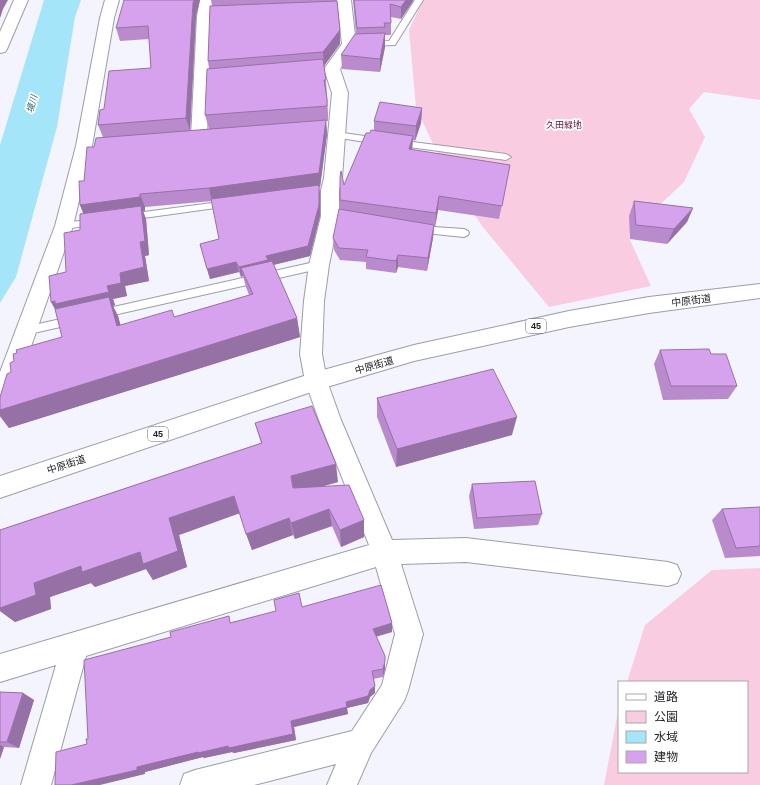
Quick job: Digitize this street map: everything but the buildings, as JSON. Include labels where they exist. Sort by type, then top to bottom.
[{"type":"street","points":[[0,49],[21,0]]},
{"type":"street","points":[[0,404],[92,145],[107,18],[112,0]]},
{"type":"street","points":[[199,137],[205,79],[207,16],[206,0]]},
{"type":"street","points":[[342,7],[349,44],[328,69],[340,94],[331,130],[333,178],[326,191],[334,217],[319,265],[314,301],[312,354],[316,381],[330,420],[385,552],[409,634],[394,691],[361,743],[342,785]]},
{"type":"street","name":"中原街道","points":[[0,487],[316,381],[414,353],[569,319],[649,305],[760,291]]},
{"type":"street","points":[[0,668],[385,552],[466,550],[668,574]]},
{"type":"street","points":[[36,785],[75,645]]},
{"type":"street","points":[[195,785],[361,743]]},
{"type":"lane","points":[[349,44],[392,44],[419,0]]},
{"type":"lane","points":[[331,130],[506,157]]},
{"type":"lane","points":[[120,218],[237,203]]},
{"type":"lane","points":[[64,226],[104,221]]},
{"type":"lane","points":[[409,228],[433,232],[464,233]]},
{"type":"lane","points":[[25,331],[319,265]]},
{"type":"green space","name":"久田緑地","points":[[423,0],[760,0],[760,100],[704,92],[689,109],[705,137],[684,182],[629,234],[630,240],[651,286],[549,307],[482,226],[446,171],[416,108],[409,30]]},
{"type":"green space","points":[[760,568],[760,785],[604,785],[618,712],[618,773],[748,773],[748,681],[627,681],[645,625],[712,570]]},
{"type":"water","name":"境川","points":[[44,0],[81,0],[75,17],[57,127],[16,277],[0,303],[0,145]]}]
